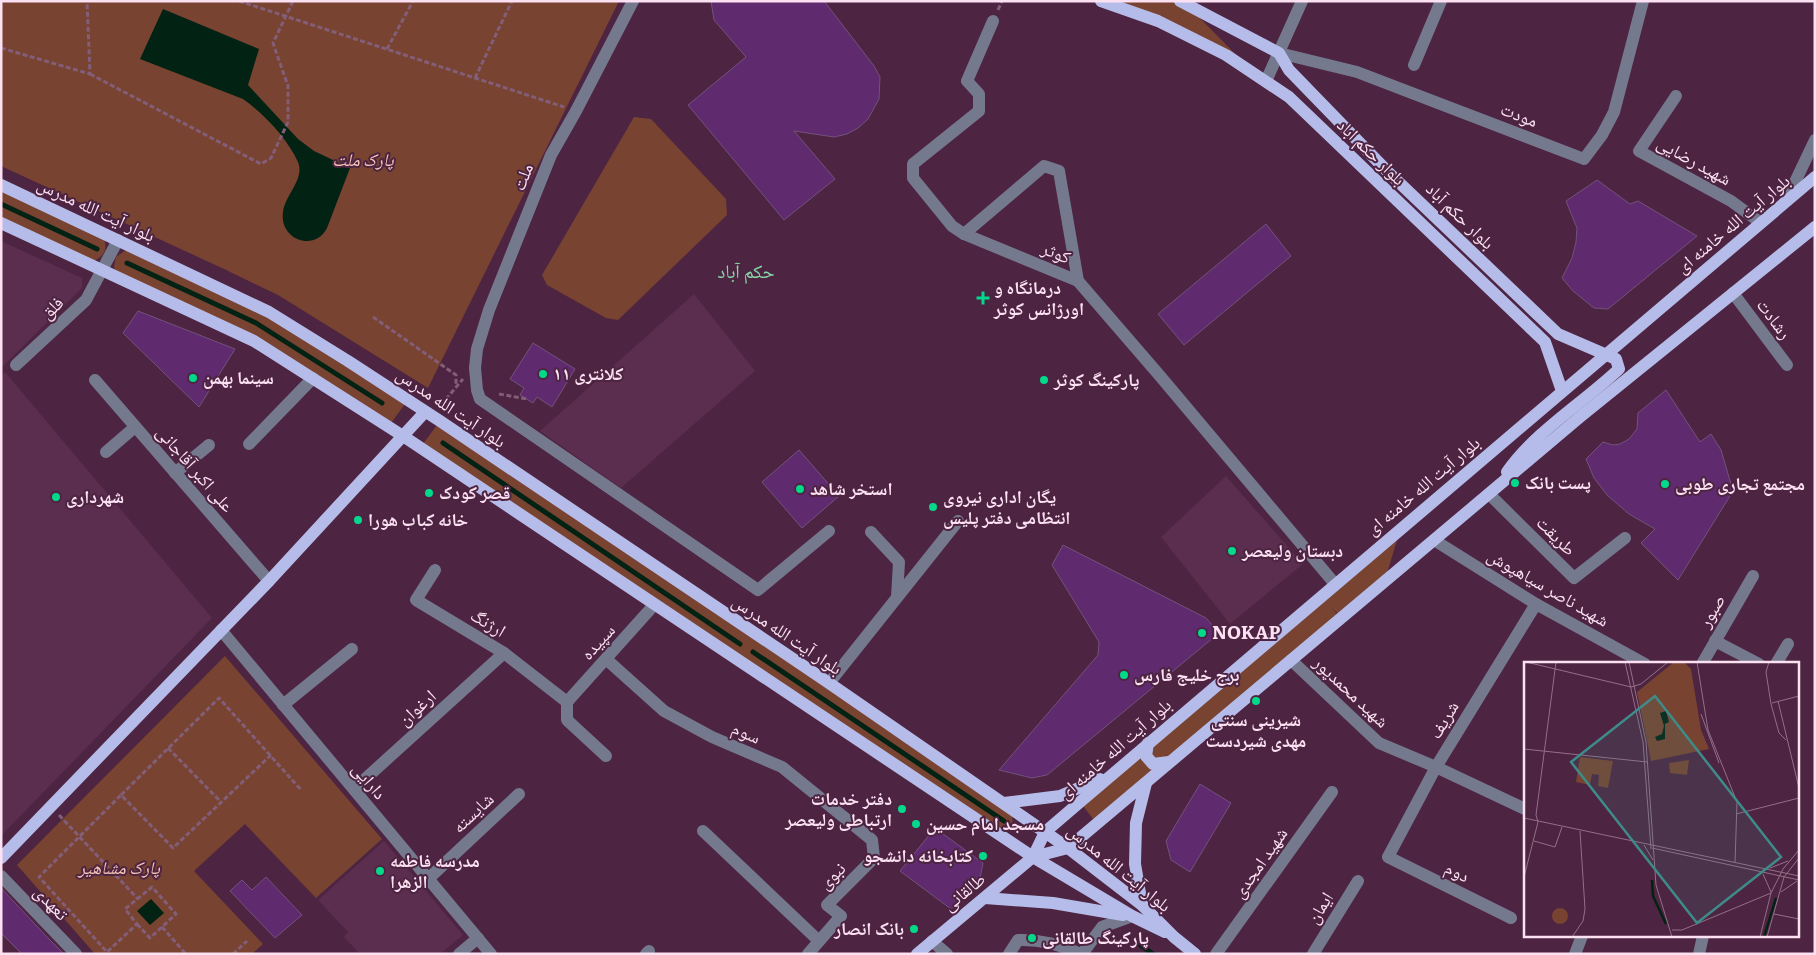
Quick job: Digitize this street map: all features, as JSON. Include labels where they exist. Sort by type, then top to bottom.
[{"type":"main road","name":"بلوار حکم اباد","points":[[1101,1],[1158,21],[1226,55],[1289,97],[1545,342],[1562,391]]},
{"type":"main road","name":"بلوار حکم آباد","points":[[1185,2],[1279,53],[1289,70],[1387,171],[1558,334],[1607,354]]},
{"type":"main road","name":"بلوار آیت الله خامنه ای","points":[[1033,857],[1045,832],[1815,177]]},
{"type":"main road","name":"بلوار آیت الله مدرس","points":[[1,185],[269,312],[425,412],[829,683],[1004,803],[1068,848],[1142,905],[1174,937]]},
{"type":"main road","name":"بلوار آیت الله مدرس","points":[[1,223],[254,341],[403,436],[1033,857],[1132,916],[1174,937]]},
{"type":"main road","points":[[1033,857],[1068,848],[1492,491],[1815,227]]},
{"type":"main road","points":[[1492,491],[1519,456],[1619,369],[1616,359],[1607,354]]},
{"type":"main road","points":[[1,858],[269,580],[425,412]]},
{"type":"main road","points":[[1148,743],[1146,756],[1153,764],[1169,762]]},
{"type":"main road","points":[[1004,803],[1060,796],[1112,775]]},
{"type":"main road","points":[[1142,905],[1135,864],[1136,823],[1146,783]]},
{"type":"main road","name":"طالقانی","points":[[916,954],[1033,857]]},
{"type":"main road","points":[[985,898],[1053,903],[1132,916]]},
{"type":"main road","points":[[1174,937],[1189,952]]},
{"type":"street","name":"ملت","points":[[633,1],[551,155],[489,310],[477,349],[474,378],[480,399],[758,590],[829,531]]},
{"type":"street","points":[[1266,81],[1302,1]]},
{"type":"street","points":[[1414,65],[1441,1]]},
{"type":"street","name":"مودت","points":[[1279,53],[1357,72],[1584,159],[1602,135],[1614,112],[1643,1]]},
{"type":"street","name":"کوثر","points":[[994,21],[967,81],[979,94],[979,111],[913,164],[912,178],[952,226],[964,234],[1078,281],[1335,584]]},
{"type":"street","name":"شهید رضایی","points":[[1676,96],[1639,151],[1731,201],[1761,223]]},
{"type":"street","points":[[1786,202],[1815,140]]},
{"type":"street","points":[[964,234],[1044,166],[1059,171],[1078,281]]},
{"type":"street","name":"فلق","points":[[16,365],[86,300],[118,240]]},
{"type":"street","name":"رشادت","points":[[1733,293],[1787,365]]},
{"type":"street","points":[[249,444],[313,378]]},
{"type":"street","name":"علی اکبر آقاجانی","points":[[95,380],[269,580]]},
{"type":"street","points":[[106,452],[135,426]]},
{"type":"street","points":[[175,473],[209,445]]},
{"type":"street","name":"طریقت","points":[[1492,491],[1574,578],[1625,538]]},
{"type":"street","points":[[829,683],[958,521]]},
{"type":"street","points":[[871,532],[899,562],[897,597]]},
{"type":"street","name":"شهید ناصر سیاهپوش","points":[[1434,540],[1536,604],[1641,662]]},
{"type":"street","name":"ارژنگ","points":[[435,570],[416,600],[504,653],[567,702]]},
{"type":"street","name":"صبور","points":[[1703,662],[1753,576]]},
{"type":"street","name":"شریف","points":[[1388,857],[1436,767],[1536,604]]},
{"type":"street","name":"سپیده","points":[[567,702],[654,605]]},
{"type":"street","name":"دارایی","points":[[220,630],[491,954]]},
{"type":"street","points":[[1715,641],[1755,662]]},
{"type":"street","points":[[1777,662],[1788,644]]},
{"type":"street","points":[[284,705],[352,649]]},
{"type":"street","name":"ارغوان","points":[[354,789],[504,653]]},
{"type":"street","name":"سوم","points":[[606,659],[664,711],[712,738],[782,766],[872,840]]},
{"type":"street","name":"شهید محمدپور","points":[[1292,660],[1379,743],[1436,767],[1524,809]]},
{"type":"street","points":[[567,702],[567,720],[606,756]]},
{"type":"street","name":"شهید امجدی","points":[[1216,954],[1332,792]]},
{"type":"street","name":"شایسته","points":[[428,878],[519,794]]},
{"type":"street","points":[[703,831],[819,941]]},
{"type":"street","name":"نبوی","points":[[808,954],[841,916],[827,905],[874,858],[872,840]]},
{"type":"street","name":"دوم","points":[[1388,857],[1511,918]]},
{"type":"street","name":"تعهدی","points":[[1,876],[76,954]]},
{"type":"street","name":"ایمان","points":[[1313,954],[1358,881]]},
{"type":"street","points":[[1009,954],[1018,940],[1033,939],[1058,944],[1082,954],[1104,922],[1090,909]]},
{"type":"street","points":[[1102,927],[1132,916]]},
{"type":"street","points":[[459,954],[478,938]]},
{"type":"street","points":[[1575,954],[1581,938]]},
{"type":"street","points":[[1698,954],[1702,938]]},
{"type":"street","points":[[932,941],[947,954]]},
{"type":"path","points":[[88,1],[90,74]]},
{"type":"path","points":[[239,1],[576,111]]},
{"type":"path","points":[[1,48],[90,74],[261,164],[271,158],[288,122],[288,86],[273,43],[293,1]]},
{"type":"path","points":[[387,50],[413,1]]},
{"type":"path","points":[[475,78],[512,1]]},
{"type":"path","points":[[373,317],[456,375],[456,385],[441,406]]},
{"type":"path","points":[[137,924],[107,952],[39,877],[219,698],[302,791]]},
{"type":"path","points":[[168,748],[222,802]]},
{"type":"path","points":[[121,795],[173,848],[271,755]]},
{"type":"path","points":[[51,807],[138,899]]},
{"type":"path","points":[[152,887],[176,914],[150,938],[137,924],[125,910],[152,887]]},
{"type":"path","points":[[162,927],[186,954]]},
{"type":"path","points":[[233,954],[247,941]]},
{"type":"shaded area","points":[[163,9],[259,49],[248,85],[298,139],[314,151],[350,168],[327,228],[321,236],[314,240],[306,241],[292,236],[286,229],[283,221],[283,212],[299,175],[298,162],[288,144],[267,119],[243,99],[140,59]]},
{"type":"shaded area","points":[[1,241],[82,278],[82,288],[2,367]]},
{"type":"shaded area","points":[[694,294],[755,371],[621,488],[540,431]]},
{"type":"shaded area","name":"شهرداری","points":[[5,372],[212,618],[1,836],[1,376]]},
{"type":"shaded area","name":"دبستان ولیعصر","points":[[1226,476],[1303,564],[1230,624],[1161,537]]},
{"type":"shaded area","name":"مدرسه فاطمه الزهرا","points":[[384,841],[463,935],[440,954],[360,954],[344,937],[348,932],[318,900]]},
{"type":"shaded area","points":[[151,899],[164,913],[150,925],[137,911]]},
{"type":"green space","name":"پارک ملت","points":[[1,1],[619,1],[428,388],[278,295],[1,166]]},
{"type":"green space","points":[[1101,1],[1180,1],[1187,5],[1253,72]]},
{"type":"green space","points":[[634,117],[651,119],[726,199],[727,215],[618,320],[606,318],[547,285],[542,275]]},
{"type":"green space","points":[[1,185],[104,239],[104,253],[92,262],[1,223]]},
{"type":"green space","points":[[126,250],[269,312],[408,400],[388,427],[330,389],[115,272],[116,257]]},
{"type":"green space","points":[[440,421],[1012,814],[1013,827],[1006,832],[420,448]]},
{"type":"green space","points":[[1400,530],[1385,580],[1341,617],[1331,607],[1341,619],[1097,824],[1080,802]]},
{"type":"green space","name":"پارک مشاهیر","points":[[225,656],[382,839],[316,898],[245,824],[194,871],[263,944],[252,954],[95,954],[17,865]]},
{"type":"building","points":[[711,1],[824,1],[874,66],[880,77],[879,99],[868,119],[858,128],[847,134],[834,137],[794,131],[835,179],[784,220],[688,105],[746,57],[714,20]]},
{"type":"building","points":[[1597,180],[1630,204],[1638,201],[1697,236],[1608,309],[1594,308],[1573,291],[1562,278],[1572,258],[1577,228],[1566,201]]},
{"type":"building","points":[[1266,224],[1291,256],[1184,345],[1158,314]]},
{"type":"building","name":"سینما بهمن","points":[[138,311],[235,349],[199,407],[123,333]]},
{"type":"building","name":"کلانتری ۱۱","points":[[533,343],[575,369],[552,407],[537,397],[533,403],[520,395],[524,388],[510,379]]},
{"type":"building","name":"مجتمع تجاری طوبی","points":[[1666,390],[1700,442],[1711,434],[1721,450],[1733,491],[1678,580],[1641,543],[1655,529],[1629,514],[1607,495],[1594,478],[1586,459],[1603,442],[1613,445],[1620,444],[1629,439],[1637,429],[1638,413]]},
{"type":"building","name":"استخر شاهد","points":[[799,450],[839,496],[802,528],[762,482]]},
{"type":"building","name":"برج خلیج فارس","points":[[1063,545],[1206,618],[1219,633],[1047,775],[1032,778],[999,770],[1098,655],[1099,642],[1052,565]]},
{"type":"building","points":[[1200,784],[1231,803],[1190,872],[1171,860],[1166,841]]},
{"type":"building","points":[[935,828],[983,863],[979,883],[951,909],[900,871]]},
{"type":"building","points":[[266,877],[302,915],[275,938],[230,891],[242,880],[252,890]]},
{"type":"building","points":[[1,888],[64,954],[22,954],[1,933]]},
{"type":"waterway","points":[[1,204],[97,249]]},
{"type":"waterway","points":[[127,263],[256,323],[382,403]]},
{"type":"waterway","points":[[443,443],[740,644]]},
{"type":"waterway","points":[[753,652],[1004,821]]},
{"type":"waterway","points":[[1136,942],[1153,954]]},
{"type":"place","name":"درمانگاه و اورژانس کوثر","points":[[983,298]]},
{"type":"place","name":"کلانتری ۱۱","points":[[543,374]]},
{"type":"place","name":"سینما بهمن","points":[[193,378]]},
{"type":"place","name":"پارکینگ کوثر","points":[[1044,380]]},
{"type":"place","name":"پست بانک","points":[[1515,483]]},
{"type":"place","name":"مجتمع تجاری طوبی","points":[[1665,484]]},
{"type":"place","name":"استخر شاهد","points":[[800,489]]},
{"type":"place","name":"قصر کودک","points":[[429,493]]},
{"type":"place","name":"شهرداری","points":[[56,497]]},
{"type":"place","name":"یگان اداری نیروی انتظامی دفتر پلیس","points":[[933,507]]},
{"type":"place","name":"خانه کباب هورا","points":[[358,520]]},
{"type":"place","name":"دبستان ولیعصر","points":[[1232,551]]},
{"type":"place","name":"NOKAP","points":[[1202,633]]},
{"type":"place","name":"برج خلیج فارس","points":[[1124,675]]},
{"type":"place","name":"شیرینی سنتی مهدی شیردست","points":[[1256,701]]},
{"type":"place","name":"دفتر خدمات ارتباطی ولیعصر","points":[[902,809]]},
{"type":"place","name":"مسجد امام حسین","points":[[916,824]]},
{"type":"place","name":"کتابخانه دانشجو","points":[[983,856]]},
{"type":"place","name":"مدرسه فاطمه الزهرا","points":[[380,871]]},
{"type":"place","name":"بانک انصار","points":[[914,929]]},
{"type":"place","name":"پارکینگ طالقانی","points":[[1032,938]]},
{"type":"district","name":"حکم آباد","points":[[746,271]]}]
